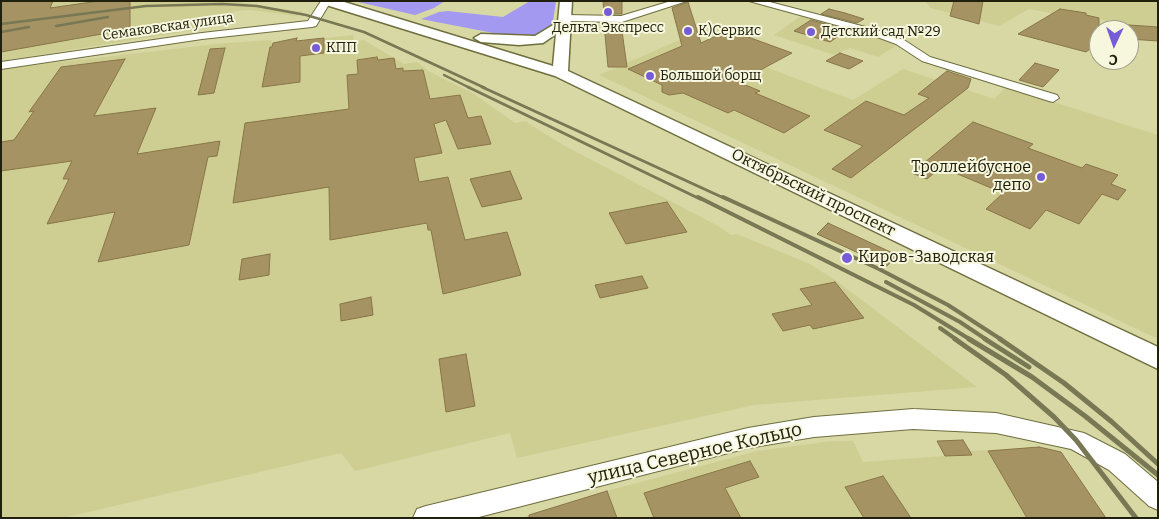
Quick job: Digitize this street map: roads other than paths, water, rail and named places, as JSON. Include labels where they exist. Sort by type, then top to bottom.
[{"type":"main road","points":[[326,1],[445,36],[529,41],[547,36],[565,21]]},
{"type":"main road","points":[[560,73],[566,1]]},
{"type":"main road","name":"Октябрьский проспект","points":[[445,36],[560,73],[1158,359]]},
{"type":"street","name":"Семаковская улица","points":[[1,66],[202,36],[312,24],[319,9],[326,1]]},
{"type":"street","points":[[565,21],[622,19],[682,1]]},
{"type":"street","points":[[754,1],[873,32],[900,42],[926,59],[1053,98]]},
{"type":"street","name":"улица Северное Кольцо","points":[[426,518],[748,438],[814,427],[913,419],[996,423],[1050,432],[1076,440],[1117,462],[1158,498]]},
{"type":"railway","points":[[1,24],[146,6],[222,4],[257,6],[306,15],[364,32],[485,88]]},
{"type":"railway","points":[[56,26],[108,17]]},
{"type":"railway","points":[[1,32],[29,27]]},
{"type":"railway","points":[[444,75],[468,87]]},
{"type":"railway","points":[[468,87],[700,199]]},
{"type":"railway","points":[[482,87],[726,199]]},
{"type":"railway","points":[[698,197],[914,305],[971,340]]},
{"type":"railway","points":[[723,197],[879,269],[948,305],[1002,340]]},
{"type":"railway","points":[[886,282],[960,322],[987,340]]},
{"type":"railway","points":[[940,328],[957,340]]},
{"type":"railway","points":[[955,339],[1006,375],[1054,417],[1076,440],[1136,518]]},
{"type":"railway","points":[[969,339],[1032,377],[1085,416],[1158,475]]},
{"type":"railway","points":[[985,339],[1029,367]]},
{"type":"railway","points":[[1000,339],[1064,383],[1112,422],[1158,464]]},
{"type":"place","name":"Дельта Экспресс","points":[[608,12]]},
{"type":"place","name":"К)Сервис","points":[[688,31]]},
{"type":"place","name":"Детский сад №29","points":[[811,32]]},
{"type":"place","name":"КПП","points":[[316,48]]},
{"type":"place","name":"Большой борщ","points":[[650,76]]},
{"type":"place","name":"Троллейбусное депо","points":[[1041,177]]},
{"type":"place","name":"Киров-Заводская","points":[[847,258]]}]
